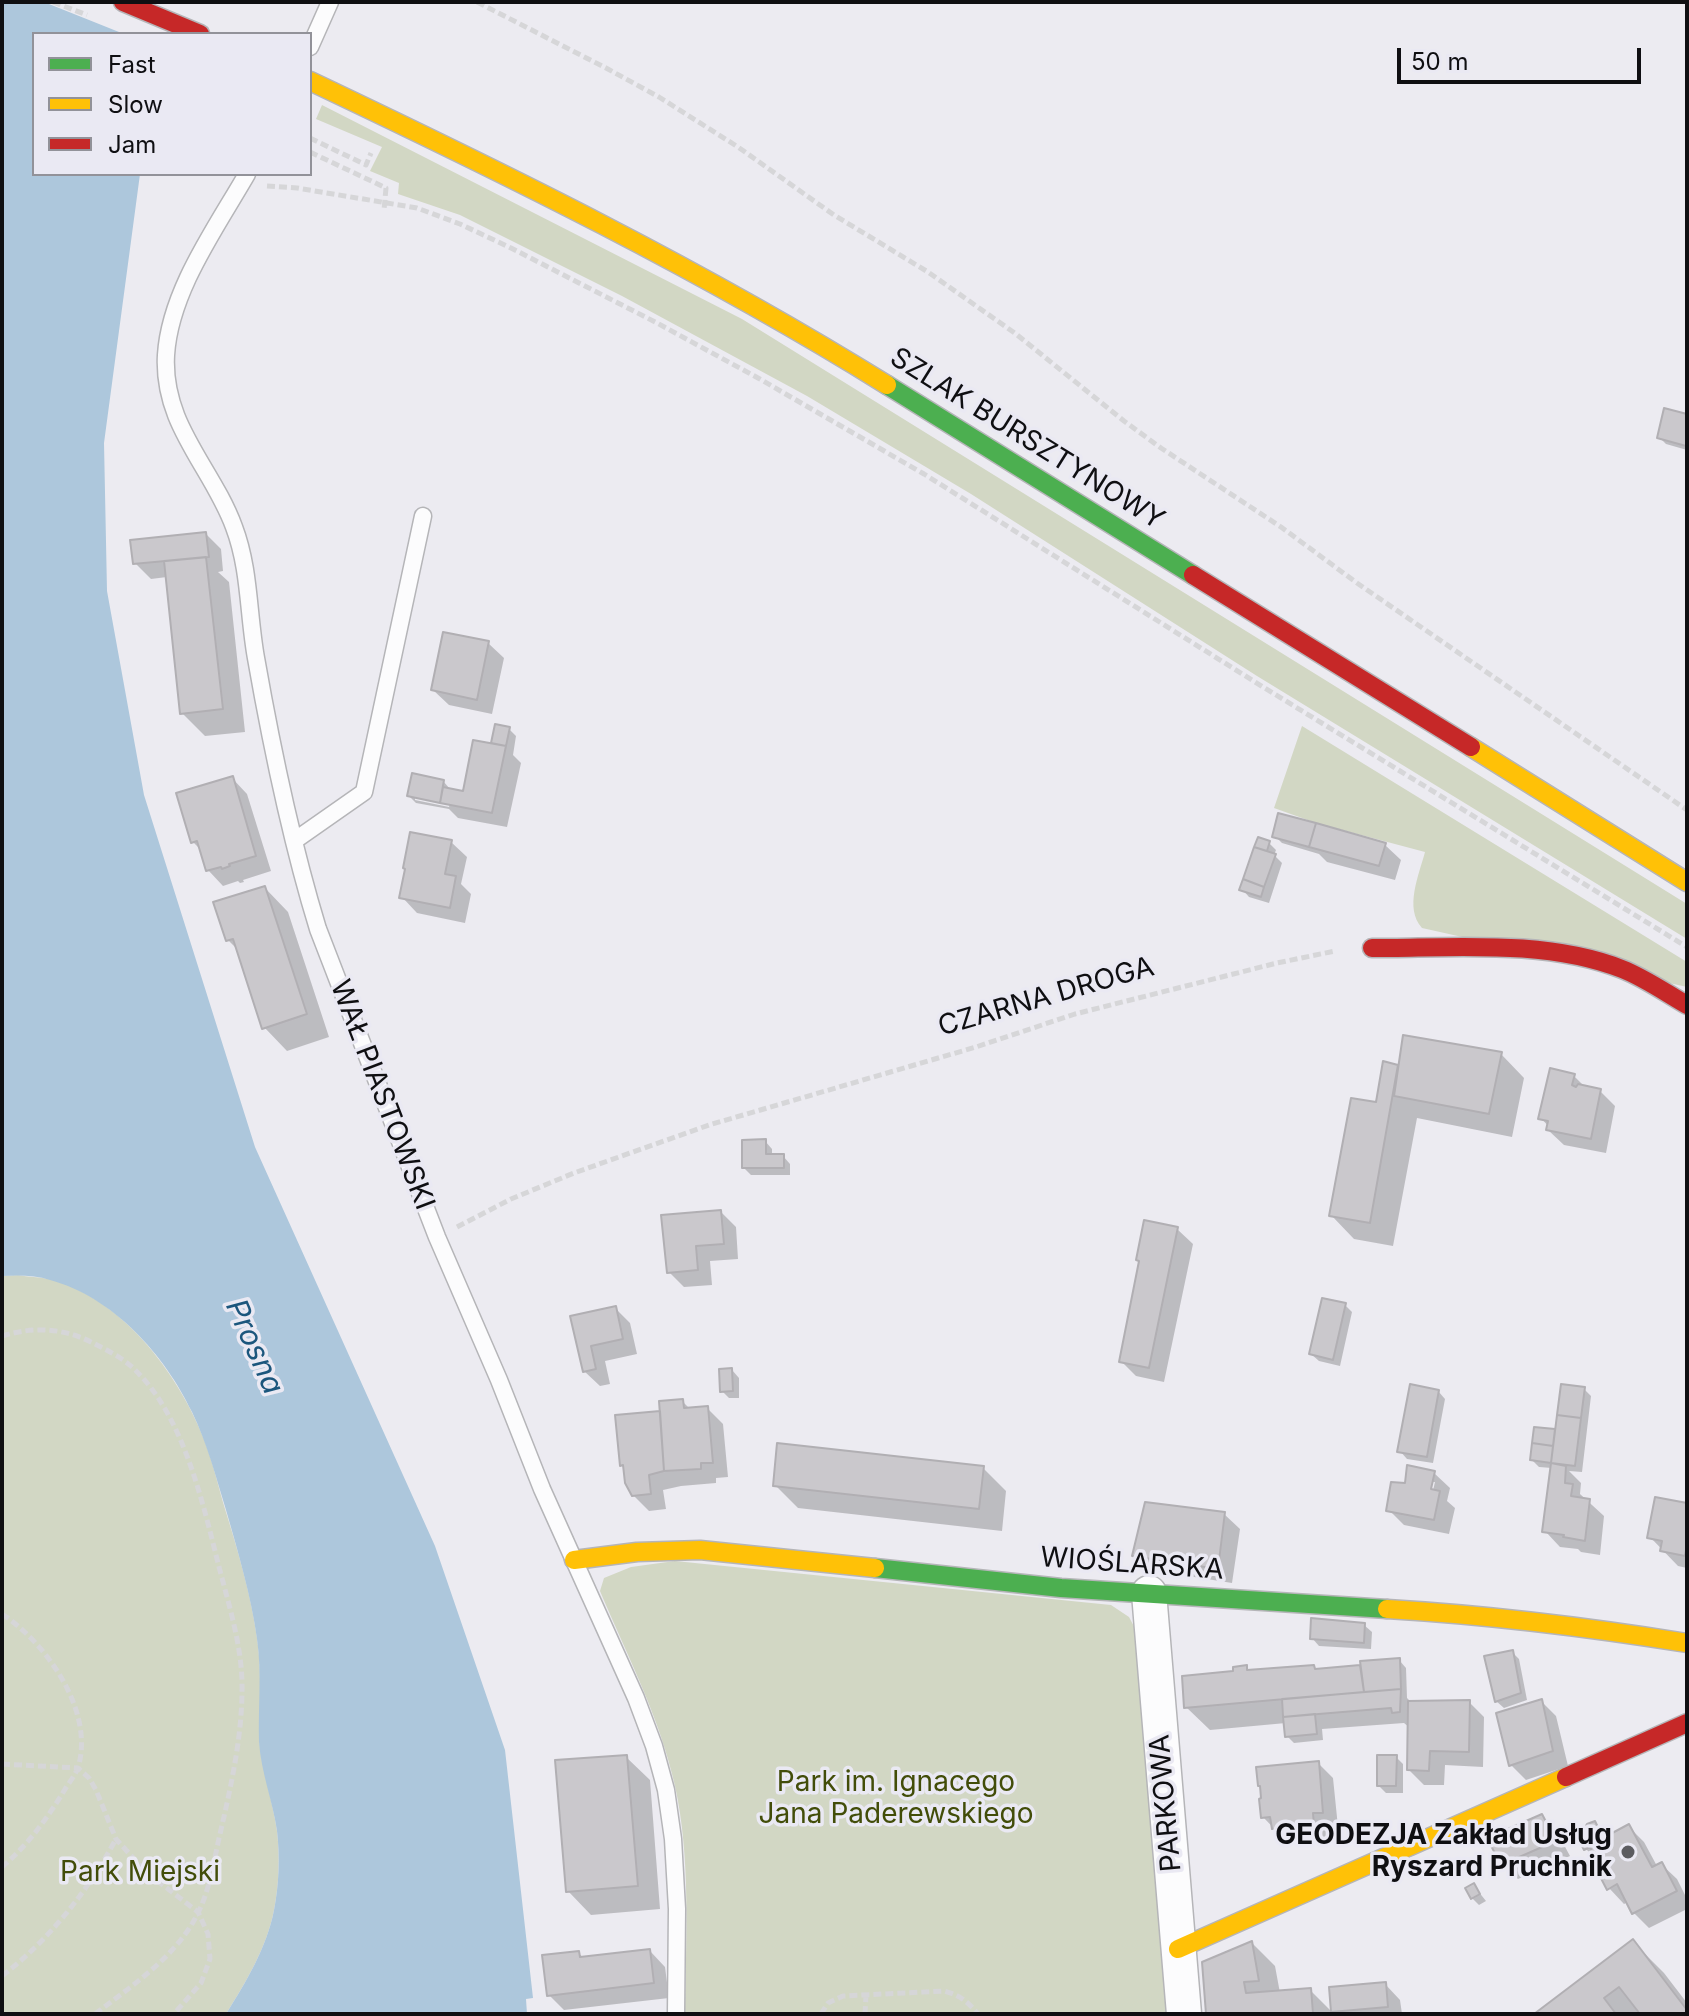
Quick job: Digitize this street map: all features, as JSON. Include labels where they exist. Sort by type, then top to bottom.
[{"type":"street","points":[[123,2],[195,32]]},
{"type":"street","name":"SZLAK BURSZTYNOWY","points":[[312,82],[606,226],[764,312],[894,389],[1687,882]]},
{"type":"street","points":[[1372,948],[1524,948],[1563,952],[1626,970],[1687,1005]]},
{"type":"street","name":"WIOŚLARSKA","points":[[574,1560],[659,1549],[700,1550],[1061,1588],[1470,1614],[1586,1627],[1687,1643]]},
{"type":"street","name":"PARKOWA","points":[[1149,1593],[1184,2014]]},
{"type":"street","points":[[1178,1949],[1687,1723]]},
{"type":"lane","points":[[312,42],[330,2]]},
{"type":"lane","name":"WAŁ PIASTOWSKI","points":[[244,180],[193,268],[180,298],[170,327],[166,356],[168,386],[176,417],[233,524],[242,549],[264,702],[304,884],[318,929],[437,1237],[654,1746],[666,1790],[673,1839],[677,1909],[676,2014]]},
{"type":"lane","points":[[294,841],[364,792],[423,516]]},
{"type":"path","points":[[477,2],[606,68],[698,121],[834,215],[928,272],[1016,334],[1161,448],[1281,527],[1370,592],[1687,810]]},
{"type":"path","points":[[312,139],[366,165],[371,153],[359,147]]},
{"type":"path","points":[[312,153],[386,188],[384,210]]},
{"type":"path","points":[[244,180],[417,208],[498,242],[657,323],[924,474],[1687,947]]},
{"type":"path","name":"CZARNA DROGA","points":[[437,1237],[511,1199],[574,1173],[709,1125],[976,1047],[1075,1014],[1325,952],[1372,948]]},
{"type":"path","points":[[2,1336],[19,1331],[53,1329],[89,1340],[123,1360],[140,1374],[153,1391],[167,1414],[203,1502],[233,1623],[242,1679],[239,1741],[234,1769],[211,1874],[198,1912],[164,1958],[95,2014]]},
{"type":"path","points":[[2,1614],[34,1641],[60,1675],[77,1717],[81,1751],[78,1768],[59,1800],[35,1834],[2,1867]]},
{"type":"path","points":[[2,1764],[78,1768],[96,1790],[116,1839],[146,1872],[198,1912],[208,1934],[210,1959],[201,1983],[174,2014]]},
{"type":"path","points":[[2,1976],[36,1946],[67,1912],[102,1865],[116,1839]]},
{"type":"path","points":[[821,2014],[828,2003],[843,1996],[944,1991],[955,1993],[978,2014]]},
{"type":"path","points":[[865,2014],[866,1995]]},
{"type":"green space","points":[[322,105],[742,319],[1687,904],[1687,939],[1257,676],[971,494],[807,396],[622,296],[460,215],[398,194],[399,183],[370,171],[382,147],[316,119]]},
{"type":"green space","points":[[1302,726],[1687,962],[1687,987],[1422,928],[1413,901],[1425,852],[1316,823],[1274,808]]},
{"type":"green space","name":"Park Miejski","points":[[2,1276],[49,1279],[75,1288],[100,1302],[123,1320],[163,1364],[204,1439],[239,1557],[258,1648],[260,1748],[277,1831],[278,1870],[274,1910],[261,1951],[226,2014],[2,2014]]},
{"type":"green space","name":"Park im. Ignacego Jana Paderewskiego","points":[[675,1561],[1111,1605],[1129,1617],[1138,1634],[1170,2014],[685,2014],[685,1871],[675,1786],[652,1711],[600,1591],[604,1578],[631,1567]]},
{"type":"water","name":"Prosna","points":[[2,2],[168,2],[160,32],[32,32],[32,176],[140,176],[104,443],[107,591],[144,795],[255,1147],[435,1546],[505,1750],[533,1998],[526,1999],[527,2014],[226,2014],[255,1964],[271,1924],[277,1890],[278,1851],[275,1820],[260,1753],[257,1639],[240,1558],[215,1473],[181,1391],[152,1350],[134,1331],[115,1314],[73,1288],[38,1277],[2,1276]]},
{"type":"pier","points":[[44,2],[172,2],[164,32],[119,32]]},
{"type":"building","points":[[1664,408],[1687,414],[1686,446],[1657,438]]},
{"type":"building","points":[[206,532],[209,557],[133,564],[130,540]]},
{"type":"building","points":[[206,557],[223,709],[180,714],[164,561]]},
{"type":"building","points":[[443,632],[489,641],[477,700],[431,690]]},
{"type":"building","points":[[495,724],[510,727],[506,746],[491,743]]},
{"type":"building","points":[[473,740],[506,746],[492,813],[440,803],[443,787],[463,791]]},
{"type":"building","points":[[412,773],[444,780],[440,803],[407,796]]},
{"type":"building","points":[[233,776],[256,856],[222,869],[206,871],[197,841],[191,843],[176,793]]},
{"type":"building","points":[[1278,813],[1316,823],[1309,847],[1272,837]]},
{"type":"building","points":[[1316,823],[1386,843],[1379,866],[1309,847]]},
{"type":"building","points":[[410,832],[452,840],[445,874],[456,876],[450,908],[399,898]]},
{"type":"building","points":[[1258,837],[1270,841],[1267,851],[1254,847]]},
{"type":"building","points":[[1254,847],[1276,854],[1264,887],[1243,879]]},
{"type":"building","points":[[1243,879],[1264,887],[1261,897],[1239,890]]},
{"type":"building","points":[[265,886],[307,1014],[262,1029],[233,939],[226,941],[213,902]]},
{"type":"building","points":[[1403,1035],[1502,1052],[1489,1114],[1394,1096]]},
{"type":"building","points":[[1383,1061],[1398,1065],[1370,1223],[1329,1216],[1351,1098],[1376,1102]]},
{"type":"building","points":[[1550,1068],[1575,1074],[1572,1085],[1576,1087],[1578,1084],[1601,1089],[1591,1139],[1546,1130],[1548,1121],[1538,1119]]},
{"type":"building","points":[[766,1139],[766,1154],[784,1154],[784,1168],[742,1168],[742,1140]]},
{"type":"building","points":[[721,1210],[724,1244],[696,1246],[698,1270],[667,1273],[661,1215]]},
{"type":"building","points":[[1144,1220],[1178,1227],[1149,1368],[1119,1362]]},
{"type":"building","points":[[1322,1298],[1346,1303],[1333,1360],[1309,1354]]},
{"type":"building","points":[[616,1306],[623,1339],[591,1346],[596,1369],[583,1372],[570,1316]]},
{"type":"building","points":[[732,1368],[733,1391],[720,1392],[719,1369]]},
{"type":"building","points":[[1410,1384],[1439,1390],[1427,1457],[1397,1452]]},
{"type":"building","points":[[1561,1384],[1585,1387],[1581,1418],[1557,1415]]},
{"type":"building","points":[[683,1399],[684,1408],[708,1406],[713,1463],[701,1463],[701,1469],[664,1471],[659,1401]]},
{"type":"building","points":[[660,1411],[664,1471],[649,1475],[651,1494],[632,1496],[625,1483],[623,1465],[620,1466],[615,1415]]},
{"type":"building","points":[[1557,1415],[1581,1418],[1575,1466],[1551,1463]]},
{"type":"building","points":[[1534,1427],[1555,1429],[1553,1446],[1532,1443]]},
{"type":"building","points":[[777,1443],[984,1466],[979,1509],[773,1486]]},
{"type":"building","points":[[1532,1443],[1553,1446],[1551,1463],[1530,1460]]},
{"type":"building","points":[[1551,1463],[1566,1466],[1565,1483],[1573,1484],[1571,1496],[1590,1499],[1585,1541],[1542,1532]]},
{"type":"building","points":[[1407,1465],[1435,1471],[1431,1489],[1440,1491],[1434,1520],[1386,1511],[1391,1482],[1405,1483]]},
{"type":"building","points":[[1655,1497],[1687,1503],[1685,1556],[1660,1551],[1662,1541],[1647,1538]]},
{"type":"building","points":[[1145,1502],[1225,1512],[1218,1569],[1132,1556]]},
{"type":"building","points":[[1311,1618],[1365,1623],[1364,1643],[1310,1639]]},
{"type":"building","points":[[1513,1650],[1521,1693],[1495,1702],[1484,1656]]},
{"type":"building","points":[[1400,1658],[1401,1689],[1364,1692],[1360,1661]]},
{"type":"building","points":[[1247,1665],[1247,1670],[1360,1665],[1364,1692],[1184,1708],[1182,1676],[1233,1671],[1233,1667]]},
{"type":"building","points":[[1401,1689],[1400,1712],[1392,1713],[1391,1708],[1283,1717],[1282,1699]]},
{"type":"building","points":[[1542,1699],[1553,1751],[1509,1766],[1496,1713]]},
{"type":"building","points":[[1470,1700],[1469,1752],[1430,1751],[1429,1771],[1407,1770],[1408,1701]]},
{"type":"building","points":[[1315,1714],[1317,1734],[1285,1737],[1283,1717]]},
{"type":"building","points":[[627,1755],[638,1886],[566,1892],[555,1760]]},
{"type":"building","points":[[1377,1755],[1397,1755],[1396,1786],[1377,1786]]},
{"type":"building","points":[[1319,1761],[1323,1813],[1313,1813],[1314,1825],[1272,1829],[1270,1817],[1261,1818],[1256,1767]]},
{"type":"building","points":[[1542,1814],[1556,1841],[1501,1865],[1487,1838]]},
{"type":"building","points":[[1595,1821],[1603,1838],[1629,1824],[1652,1867],[1662,1862],[1677,1891],[1632,1914],[1617,1884],[1607,1890],[1590,1857],[1594,1856],[1590,1847],[1584,1850],[1582,1846],[1582,1832],[1587,1824]]},
{"type":"building","points":[[1474,1883],[1480,1894],[1471,1899],[1465,1888]]},
{"type":"building","points":[[1633,1939],[1687,2014],[1640,2014],[1619,1987],[1604,1998],[1616,2014],[1534,2014]]},
{"type":"building","points":[[1252,1941],[1259,1981],[1244,1982],[1246,1993],[1311,1988],[1313,2013],[1206,2014],[1202,1962]]},
{"type":"building","points":[[650,1949],[654,1983],[547,1996],[542,1955],[579,1951],[580,1957]]},
{"type":"building","points":[[1386,1982],[1388,2007],[1331,2012],[1329,1987]]},
{"type":"traffic: fast","points":[[887,385],[1193,575]]},
{"type":"traffic: fast","points":[[875,1568],[1061,1588],[1387,1609]]},
{"type":"traffic: slow","points":[[312,82],[603,225],[746,302],[887,385]]},
{"type":"traffic: slow","points":[[1471,747],[1687,882]]},
{"type":"traffic: slow","points":[[574,1560],[637,1552],[700,1550],[875,1568]]},
{"type":"traffic: slow","points":[[1387,1609],[1537,1622],[1687,1643]]},
{"type":"traffic: slow","points":[[1178,1949],[1566,1777]]},
{"type":"traffic: jam","points":[[123,2],[195,32]]},
{"type":"traffic: jam","points":[[1193,575],[1471,747]]},
{"type":"traffic: jam","points":[[1372,948],[1499,947],[1562,953],[1622,969],[1687,1005]]},
{"type":"traffic: jam","points":[[1566,1777],[1687,1723]]},
{"type":"place","name":"GEODEZJA Zakład Usług Ryszard Pruchnik","points":[[1628,1852]]}]
